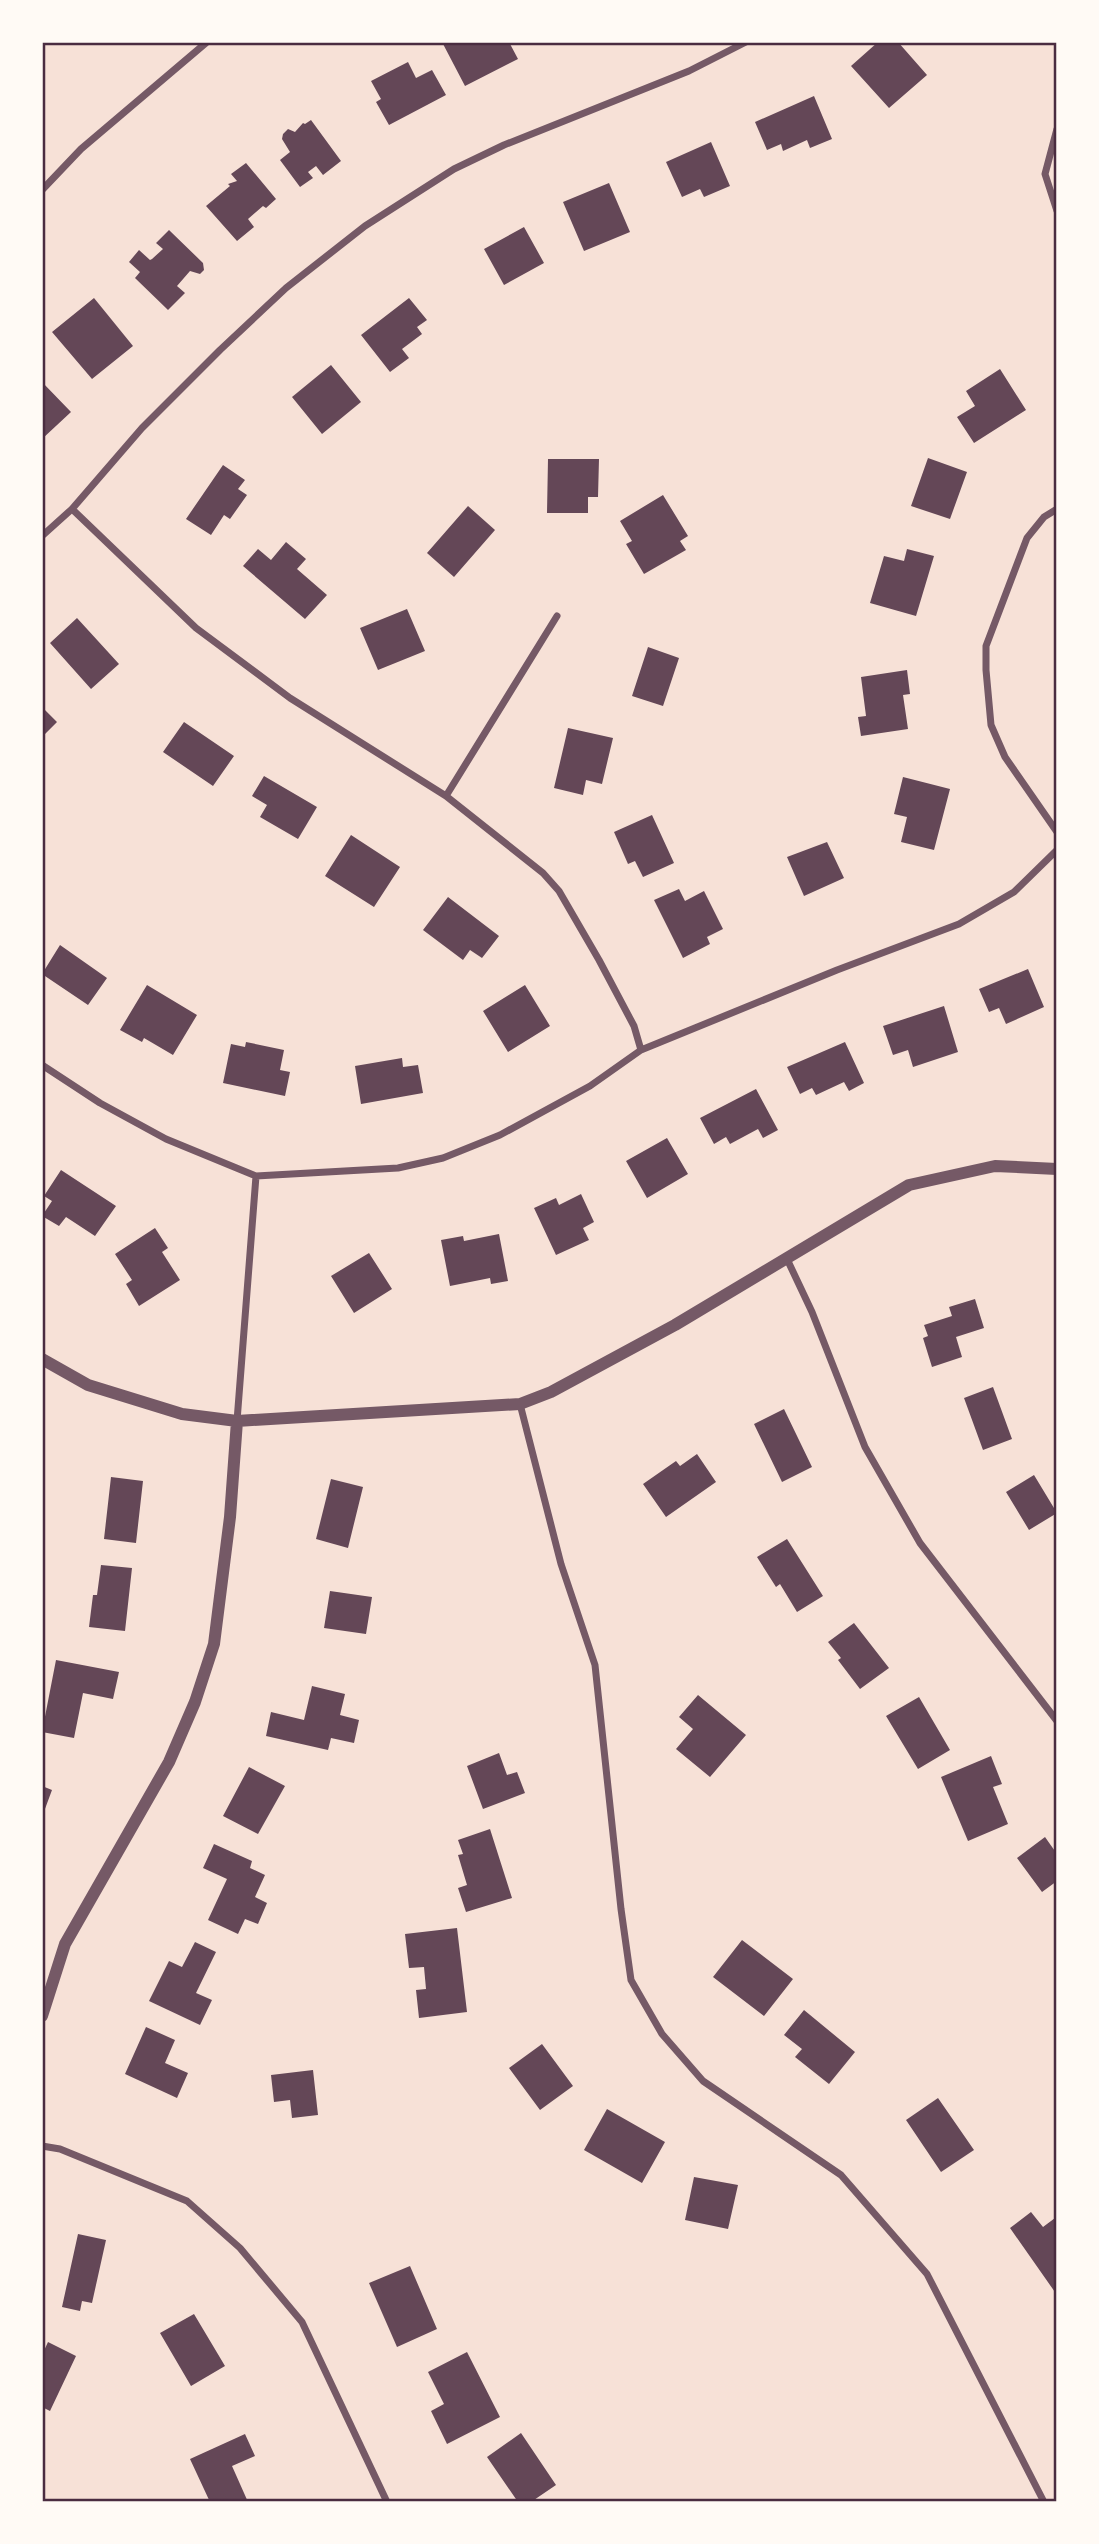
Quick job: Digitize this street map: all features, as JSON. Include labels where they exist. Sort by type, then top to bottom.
[{"type":"street","points":[[42,190],[81,149],[207,42]]},
{"type":"street","points":[[42,536],[72,509],[142,428],[286,288],[365,226],[454,169],[504,145],[689,71],[746,42]]},
{"type":"street","points":[[1057,129],[1045,174],[1057,211]]},
{"type":"street","points":[[72,509],[197,628],[290,698],[446,796],[543,873],[559,891],[634,1026],[641,1050]]},
{"type":"street","points":[[1057,509],[1044,517],[1027,538],[986,646],[986,670],[991,725],[1025,788],[1057,832]]},
{"type":"street","points":[[446,796],[557,616]]},
{"type":"street","points":[[42,1065],[166,1139],[256,1176],[398,1168],[443,1158],[500,1135],[590,1086],[641,1050],[837,970],[959,924],[1014,892],[1057,850]]},
{"type":"street","points":[[42,1359],[88,1385],[182,1414],[237,1421],[520,1404],[551,1392],[676,1325],[909,1185],[995,1166],[1057,1169]]},
{"type":"street","points":[[42,2016],[65,1944],[169,1762],[199,1691],[214,1644],[230,1517],[256,1176]]},
{"type":"street","points":[[787,1259],[812,1312],[865,1447],[920,1542],[1057,1721]]},
{"type":"street","points":[[520,1404],[561,1564],[596,1665],[631,1980],[662,2034],[703,2081],[841,2175],[927,2274],[1045,2502]]},
{"type":"street","points":[[42,2146],[60,2148],[187,2201],[240,2248],[302,2322],[387,2502]]},
{"type":"building","points":[[442,42],[509,42],[518,59],[465,86]]},
{"type":"building","points":[[878,42],[898,42],[927,75],[889,108],[851,66]]},
{"type":"building","points":[[408,62],[416,78],[432,70],[446,95],[389,125],[376,102],[381,99],[371,81]]},
{"type":"building","points":[[814,96],[832,139],[810,148],[807,140],[783,151],[781,144],[767,150],[755,122]]},
{"type":"building","points":[[311,120],[341,161],[323,175],[316,166],[308,172],[313,178],[300,187],[280,160],[290,152],[282,139],[288,129],[295,132],[303,123]]},
{"type":"building","points":[[711,142],[730,186],[704,197],[700,189],[682,197],[666,162]]},
{"type":"building","points":[[246,163],[276,199],[248,219],[254,227],[237,241],[206,206],[230,186],[228,184],[237,181],[231,174]]},
{"type":"building","points":[[609,183],[630,232],[584,251],[563,202]]},
{"type":"building","points":[[524,227],[544,263],[504,285],[484,249]]},
{"type":"building","points":[[169,230],[203,263],[204,270],[200,274],[190,271],[177,286],[185,293],[168,310],[135,278],[140,272],[129,262],[139,250],[152,259],[163,249],[156,243]]},
{"type":"building","points":[[94,298],[133,346],[92,379],[52,332]]},
{"type":"building","points":[[409,298],[427,320],[417,327],[422,334],[402,349],[409,358],[390,372],[361,335]]},
{"type":"building","points":[[331,365],[361,402],[322,434],[292,397]]},
{"type":"building","points":[[1000,369],[1026,410],[974,443],[957,417],[975,406],[966,391]]},
{"type":"building","points":[[42,382],[71,412],[42,439]]},
{"type":"building","points":[[928,458],[967,472],[950,519],[911,506]]},
{"type":"building","points":[[548,459],[599,459],[598,497],[588,497],[588,513],[547,513]]},
{"type":"building","points":[[223,465],[245,480],[238,489],[247,495],[230,519],[224,515],[211,535],[186,519]]},
{"type":"building","points":[[663,495],[688,536],[680,541],[686,550],[644,574],[626,544],[632,541],[620,521]]},
{"type":"building","points":[[468,506],[495,530],[454,577],[427,553]]},
{"type":"building","points":[[286,542],[306,559],[297,569],[327,595],[305,619],[243,566],[258,549],[271,560]]},
{"type":"building","points":[[907,549],[934,556],[916,616],[870,603],[884,556],[904,561]]},
{"type":"building","points":[[407,609],[425,651],[378,670],[360,628]]},
{"type":"building","points":[[77,618],[119,664],[91,689],[50,643]]},
{"type":"building","points":[[648,647],[679,658],[663,706],[632,696]]},
{"type":"building","points":[[907,670],[910,694],[903,695],[908,729],[861,736],[858,717],[866,716],[861,677]]},
{"type":"building","points":[[42,707],[57,722],[42,737]]},
{"type":"building","points":[[184,722],[234,756],[213,786],[163,752]]},
{"type":"building","points":[[568,728],[613,738],[602,784],[586,780],[583,795],[554,788]]},
{"type":"building","points":[[264,776],[317,807],[298,839],[260,817],[267,805],[252,796]]},
{"type":"building","points":[[903,777],[950,789],[934,850],[901,842],[907,817],[894,814]]},
{"type":"building","points":[[652,815],[674,863],[643,877],[635,861],[628,864],[614,832]]},
{"type":"building","points":[[351,835],[400,867],[374,907],[325,876]]},
{"type":"building","points":[[827,842],[844,878],[804,896],[787,857]]},
{"type":"building","points":[[679,889],[685,901],[704,891],[723,929],[707,937],[710,944],[683,958],[654,900]]},
{"type":"building","points":[[448,897],[499,936],[482,958],[470,950],[463,960],[423,930]]},
{"type":"building","points":[[60,945],[107,978],[88,1005],[42,974]]},
{"type":"building","points":[[1028,969],[1044,1007],[1006,1024],[999,1008],[989,1012],[979,989]]},
{"type":"building","points":[[147,985],[197,1015],[173,1055],[144,1038],[142,1042],[120,1030]]},
{"type":"building","points":[[525,985],[550,1026],[508,1052],[483,1011]]},
{"type":"building","points":[[944,1006],[958,1052],[913,1067],[908,1050],[893,1055],[883,1026]]},
{"type":"building","points":[[246,1042],[284,1050],[280,1070],[290,1072],[285,1096],[223,1083],[231,1044],[245,1047]]},
{"type":"building","points":[[845,1042],[864,1083],[849,1091],[844,1082],[816,1095],[812,1088],[800,1094],[787,1067]]},
{"type":"building","points":[[402,1058],[403,1067],[418,1065],[423,1093],[361,1104],[355,1066]]},
{"type":"building","points":[[756,1089],[778,1130],[763,1138],[758,1129],[730,1144],[726,1137],[714,1144],[700,1118]]},
{"type":"building","points":[[667,1138],[688,1174],[647,1198],[626,1161]]},
{"type":"building","points":[[61,1170],[116,1206],[95,1236],[66,1217],[59,1226],[42,1216],[52,1201],[44,1196]]},
{"type":"building","points":[[581,1194],[594,1222],[583,1228],[589,1240],[556,1255],[534,1208],[556,1198],[559,1205]]},
{"type":"building","points":[[155,1228],[168,1248],[162,1252],[180,1280],[139,1306],[126,1284],[132,1280],[115,1254]]},
{"type":"building","points":[[499,1234],[508,1281],[491,1284],[490,1278],[450,1286],[441,1240],[463,1236],[464,1241]]},
{"type":"building","points":[[369,1253],[392,1289],[354,1313],[331,1276]]},
{"type":"building","points":[[975,1299],[984,1328],[956,1337],[962,1357],[932,1367],[923,1338],[928,1336],[924,1325],[952,1316],[949,1307]]},
{"type":"building","points":[[993,1387],[1012,1439],[983,1450],[964,1398]]},
{"type":"building","points":[[784,1409],[812,1467],[782,1482],[754,1424]]},
{"type":"building","points":[[697,1454],[716,1482],[666,1517],[643,1484],[676,1461],[680,1466]]},
{"type":"building","points":[[1034,1475],[1057,1513],[1029,1530],[1006,1492]]},
{"type":"building","points":[[111,1477],[143,1481],[136,1543],[104,1539]]},
{"type":"building","points":[[331,1479],[363,1487],[348,1548],[316,1539]]},
{"type":"building","points":[[787,1539],[823,1596],[797,1612],[780,1584],[776,1587],[757,1557]]},
{"type":"building","points":[[101,1565],[132,1568],[125,1631],[89,1627],[93,1595],[97,1595]]},
{"type":"building","points":[[330,1591],[372,1597],[366,1634],[324,1628]]},
{"type":"building","points":[[854,1623],[889,1668],[860,1689],[828,1642]]},
{"type":"building","points":[[56,1660],[119,1672],[113,1699],[83,1693],[74,1738],[42,1732]]},
{"type":"building","points":[[312,1686],[345,1694],[340,1715],[359,1720],[354,1743],[331,1738],[328,1750],[266,1736],[271,1712],[304,1720]]},
{"type":"building","points":[[698,1695],[746,1735],[710,1777],[676,1749],[693,1729],[679,1717]]},
{"type":"building","points":[[919,1697],[950,1750],[918,1769],[886,1716]]},
{"type":"building","points":[[499,1753],[507,1775],[517,1772],[525,1793],[483,1809],[467,1766]]},
{"type":"building","points":[[991,1756],[1002,1784],[993,1787],[1008,1824],[968,1841],[941,1777]]},
{"type":"building","points":[[249,1767],[285,1786],[258,1834],[223,1816]]},
{"type":"building","points":[[42,1786],[52,1790],[42,1817]]},
{"type":"building","points":[[490,1829],[512,1898],[466,1912],[458,1888],[467,1885],[458,1855],[463,1854],[458,1840]]},
{"type":"building","points":[[1045,1837],[1057,1854],[1057,1881],[1042,1892],[1017,1858]]},
{"type":"building","points":[[214,1844],[252,1861],[250,1868],[265,1875],[255,1897],[267,1903],[258,1924],[245,1919],[238,1934],[208,1920],[227,1879],[203,1868]]},
{"type":"building","points":[[457,1928],[467,2012],[419,2018],[416,1990],[426,1989],[424,1967],[409,1968],[405,1934]]},
{"type":"building","points":[[742,1940],[793,1979],[764,2016],[713,1977]]},
{"type":"building","points":[[195,1942],[216,1952],[196,1993],[212,2000],[200,2025],[149,2001],[169,1961],[182,1967]]},
{"type":"building","points":[[804,2010],[855,2052],[829,2084],[795,2057],[802,2049],[784,2035]]},
{"type":"building","points":[[146,2027],[175,2040],[165,2063],[188,2073],[177,2098],[125,2074]]},
{"type":"building","points":[[542,2044],[573,2086],[540,2110],[509,2068]]},
{"type":"building","points":[[313,2070],[318,2115],[292,2118],[290,2100],[274,2102],[271,2075]]},
{"type":"building","points":[[938,2098],[974,2150],[941,2172],[906,2120]]},
{"type":"building","points":[[607,2109],[665,2142],[642,2183],[584,2150]]},
{"type":"building","points":[[694,2177],[738,2185],[728,2229],[685,2220]]},
{"type":"building","points":[[1031,2212],[1043,2227],[1055,2218],[1057,2220],[1057,2295],[1010,2228]]},
{"type":"building","points":[[78,2234],[106,2240],[92,2303],[82,2301],[80,2311],[62,2307]]},
{"type":"building","points":[[410,2266],[437,2329],[397,2347],[369,2283]]},
{"type":"building","points":[[194,2314],[225,2366],[191,2386],[160,2333]]},
{"type":"building","points":[[48,2342],[76,2356],[50,2411],[42,2407],[42,2355]]},
{"type":"building","points":[[467,2352],[500,2417],[447,2444],[431,2411],[444,2404],[428,2372]]},
{"type":"building","points":[[521,2433],[556,2485],[531,2502],[518,2502],[487,2457]]},
{"type":"building","points":[[245,2434],[255,2456],[232,2466],[248,2502],[210,2502],[190,2459]]}]
